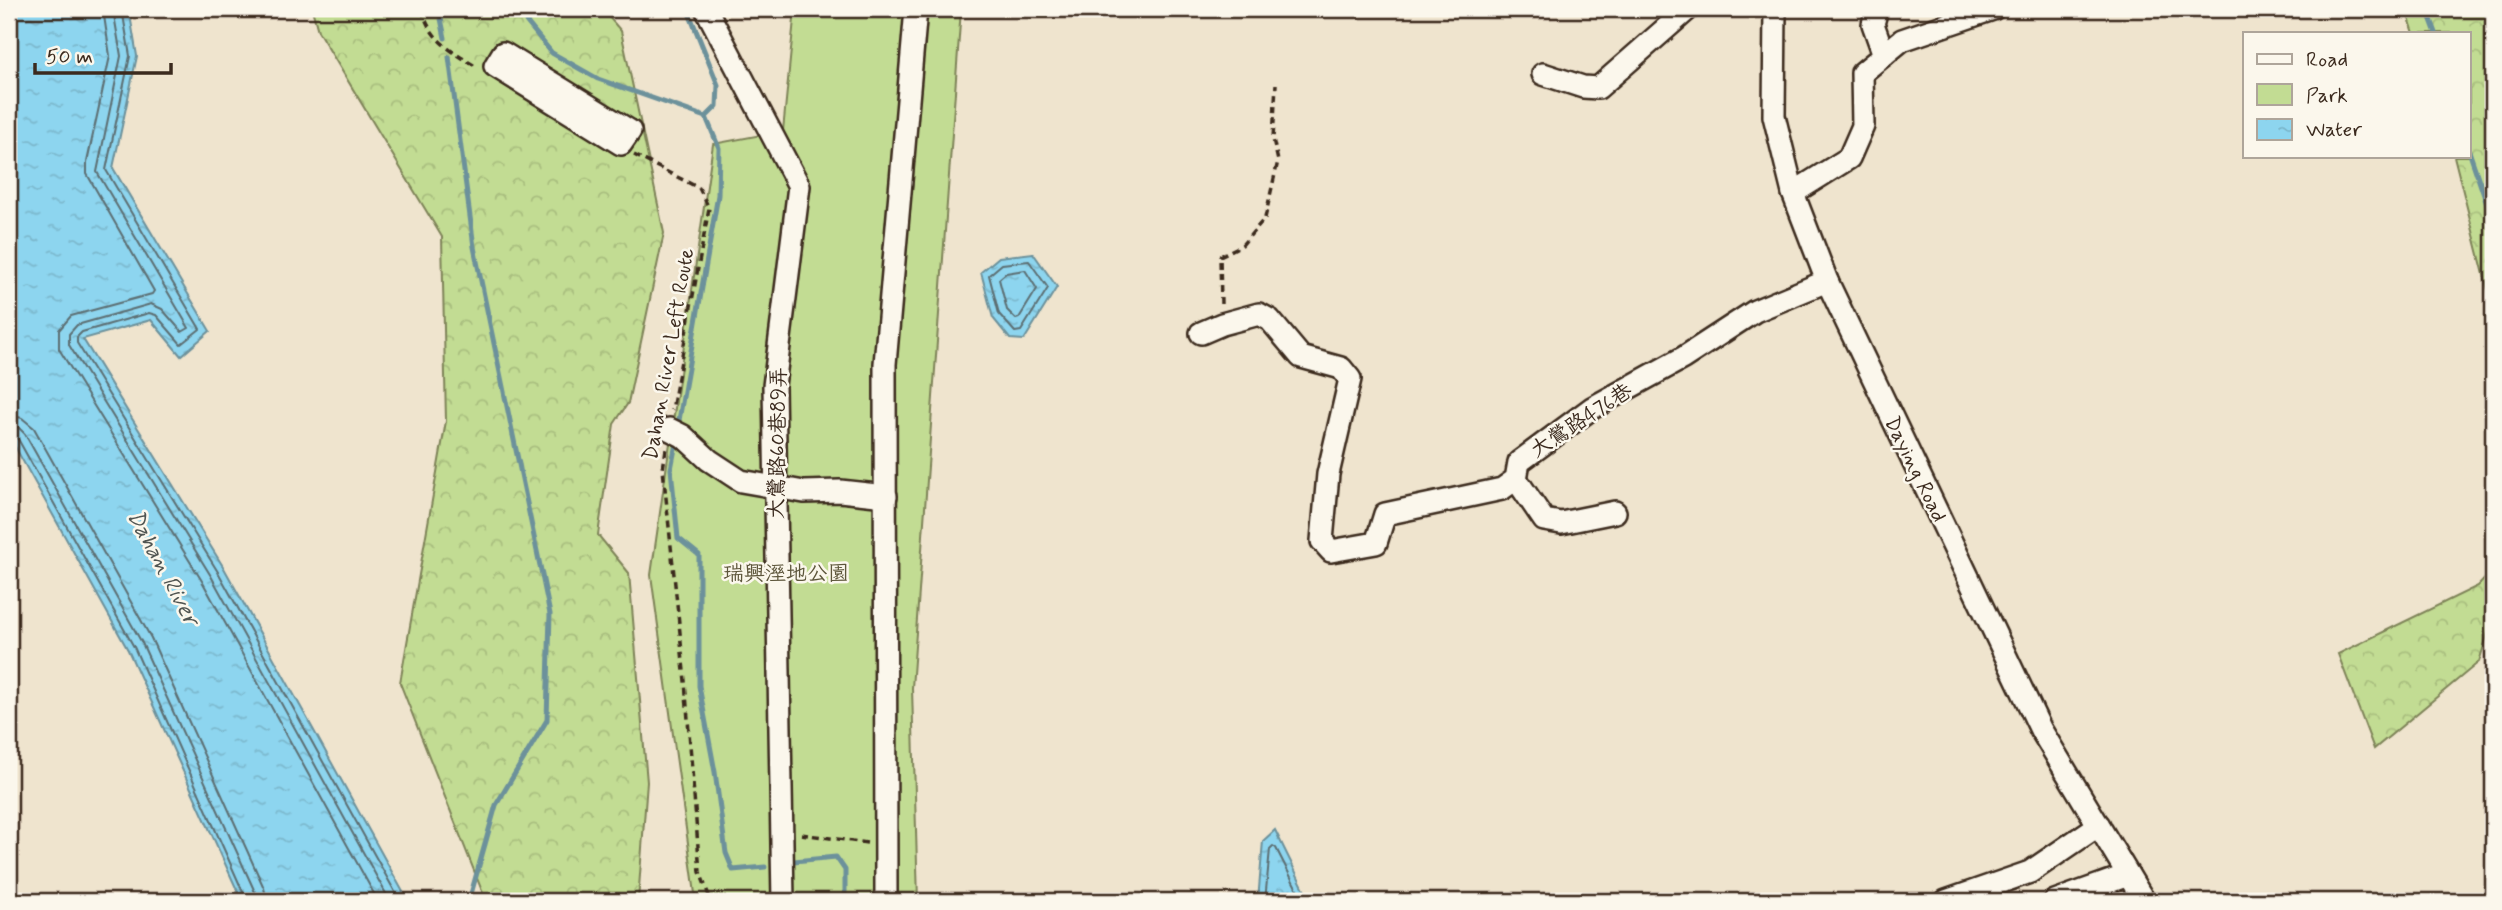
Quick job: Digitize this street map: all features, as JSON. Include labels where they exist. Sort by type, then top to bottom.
[{"type":"street","name":"大鶯路60巷89弄","points":[[706,9],[799,186],[774,386],[783,901]]},
{"type":"street","points":[[886,901],[885,364],[916,9]]},
{"type":"street","points":[[1543,74],[1583,88],[1598,88],[1688,9]]},
{"type":"street","name":"Daying Road","points":[[1775,9],[1774,116],[1793,193],[1827,281],[2041,730],[2144,901]]},
{"type":"street","points":[[1877,9],[1873,24],[1884,55]]},
{"type":"street","points":[[1793,193],[1849,158],[1863,126],[1862,73],[1902,40],[1993,9]]},
{"type":"street","points":[[503,53],[629,131],[621,144],[487,67],[503,53]]},
{"type":"street","name":"大鶯路476巷","points":[[1201,333],[1259,314],[1270,320],[1301,357],[1341,368],[1350,379],[1328,474],[1322,541],[1331,551],[1376,543],[1385,514],[1502,489],[1516,480],[1519,461],[1592,408],[1683,358],[1755,311],[1827,281]]},
{"type":"street","points":[[669,429],[683,436],[709,460],[741,481],[804,492],[840,491],[886,496]]},
{"type":"street","points":[[1516,480],[1544,520],[1560,523],[1615,512]]},
{"type":"street","points":[[1946,901],[2030,872],[2099,825]]},
{"type":"street","points":[[2055,901],[2129,875]]},
{"type":"path","points":[[422,9],[425,21],[437,41],[487,67]]},
{"type":"path","points":[[1222,324],[1220,256],[1242,244],[1265,218],[1278,161],[1273,139],[1276,84]]},
{"type":"path","name":"Dahan River Left Route","points":[[629,153],[699,188],[709,208],[663,469],[685,681],[700,872],[711,901]]},
{"type":"path","points":[[783,831],[886,846]]},
{"type":"green space","points":[[312,9],[602,9],[621,31],[664,233],[628,403],[614,424],[598,535],[629,573],[647,782],[638,901],[486,901],[400,683],[446,421],[442,237],[318,31]]},
{"type":"green space","name":"瑞興溼地公園","points":[[795,9],[961,9],[912,688],[918,901],[696,901],[651,575],[713,144],[783,131]]},
{"type":"green space","points":[[2406,9],[2493,9],[2493,310],[2455,158],[2470,158],[2470,32],[2414,32]]},
{"type":"green space","points":[[2493,570],[2493,616],[2479,662],[2374,749],[2338,654],[2478,586]]},
{"type":"water","name":"Dahan River","points":[[9,9],[129,9],[137,56],[113,168],[210,331],[181,356],[151,320],[83,339],[224,568],[408,901],[242,901],[128,650],[9,436]]},
{"type":"water","points":[[1033,253],[1057,287],[1024,340],[1010,339],[993,318],[981,272],[999,257]]},
{"type":"water","points":[[1275,830],[1311,901],[1258,901],[1263,841]]},
{"type":"waterway","points":[[439,9],[445,38]]},
{"type":"waterway","points":[[516,9],[552,53],[598,79],[706,117],[719,148],[718,195],[678,426]]},
{"type":"waterway","points":[[2427,9],[2436,32]]},
{"type":"waterway","points":[[689,13],[718,85],[717,106],[706,117]]},
{"type":"waterway","points":[[449,57],[474,247],[550,614],[547,720],[496,805],[469,901]]},
{"type":"waterway","points":[[2470,154],[2493,222]]},
{"type":"waterway","points":[[677,438],[671,469],[678,538],[699,555],[699,686],[726,853],[733,870],[765,867]]},
{"type":"waterway","points":[[794,861],[836,857],[845,870],[845,901]]}]
